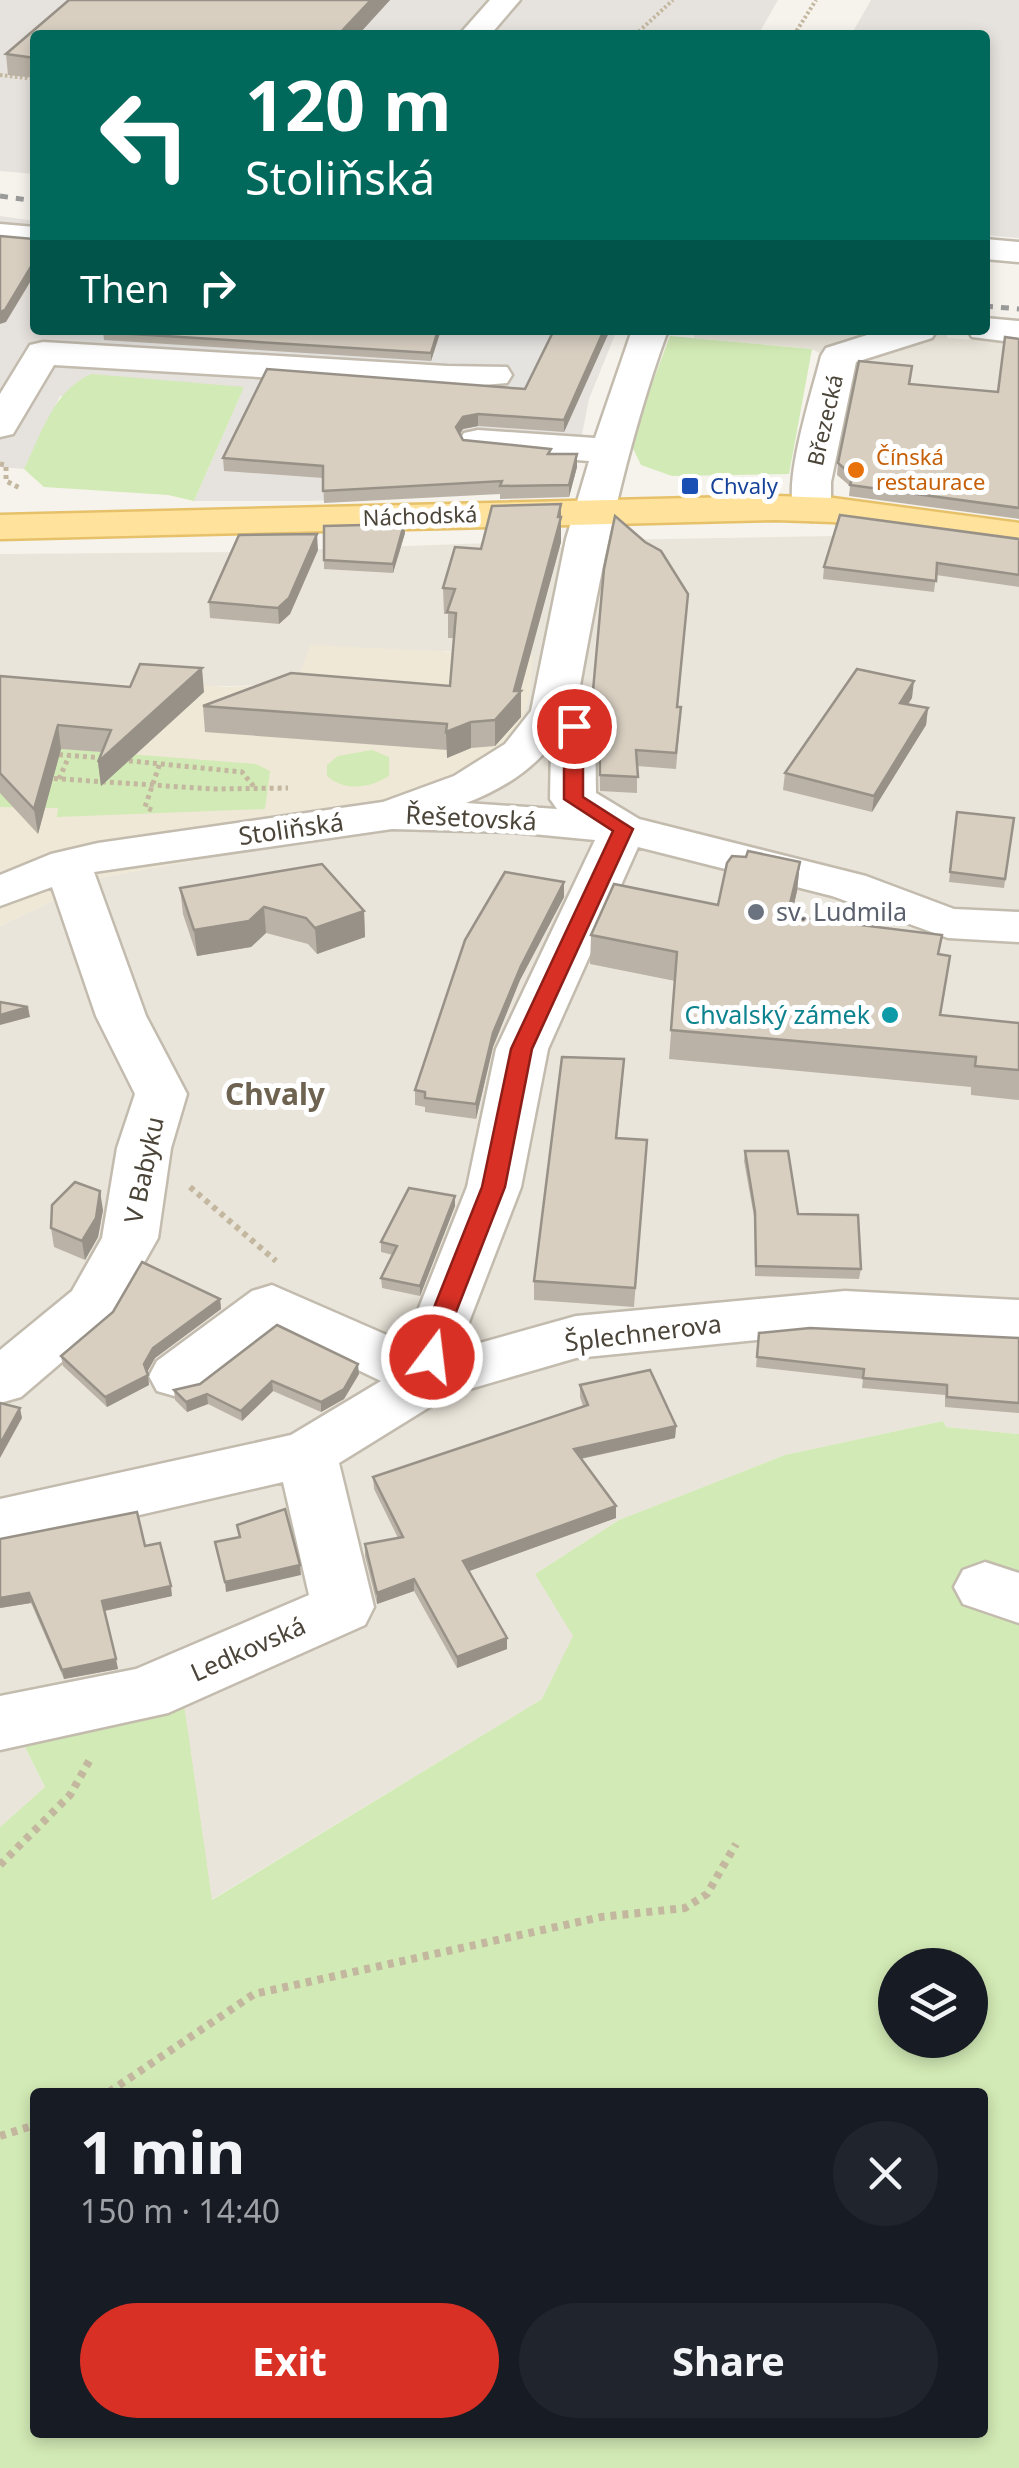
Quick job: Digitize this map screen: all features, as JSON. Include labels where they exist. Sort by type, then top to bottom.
[{"type":"main road","name":"Náchodská","points":[[0,527],[811,508],[1019,535]]},
{"type":"street","points":[[479,30],[506,0]]},
{"type":"street","points":[[0,234],[30,236]]},
{"type":"street","points":[[990,249],[1019,252]]},
{"type":"street","points":[[990,329],[1019,332]]},
{"type":"street","name":"Stoliňská","points":[[0,892],[68,864],[392,815],[470,786],[521,754],[553,712],[594,512],[648,335]]},
{"type":"street","name":"Březecká","points":[[811,508],[811,482],[839,356],[904,335]]},
{"type":"street","points":[[0,426],[41,343],[447,377],[494,374]]},
{"type":"street","points":[[478,442],[611,451]]},
{"type":"street","points":[[553,712],[574,726],[573,799],[624,829],[848,886],[948,923],[1019,926]]},
{"type":"street","name":"Řešetovská","points":[[392,815],[512,818],[624,829]]},
{"type":"street","points":[[178,1376],[272,1305],[430,1379],[435,1335],[494,1187],[522,1049],[624,829]]},
{"type":"street","points":[[0,860],[68,864]]},
{"type":"street","name":"V Babyku","points":[[0,1382],[92,1305],[130,1238],[144,1148],[161,1094],[121,1016],[68,864]]},
{"type":"street","name":"Šplechnerova","points":[[0,1523],[307,1454],[430,1379],[596,1336],[845,1311],[1019,1320]]},
{"type":"street","name":"Ledkovská","points":[[0,1724],[145,1694],[342,1607],[307,1454]]},
{"type":"path","points":[[640,30],[673,0]]},
{"type":"path","points":[[797,30],[816,0]]},
{"type":"path","points":[[0,75],[30,78]]},
{"type":"path","points":[[35,753],[242,772],[255,788]]},
{"type":"path","points":[[59,779],[69,756]]},
{"type":"path","points":[[160,763],[145,807],[166,810]]},
{"type":"path","points":[[39,778],[296,790]]},
{"type":"path","points":[[196,788],[204,795]]},
{"type":"path","points":[[144,1148],[282,1266]]},
{"type":"path","points":[[0,1865],[70,1795],[82,1768],[145,1694]]},
{"type":"path","points":[[115,2088],[254,1994],[600,1917],[685,1908],[707,1894],[736,1844]]},
{"type":"path","points":[[0,2136],[30,2127]]},
{"type":"shaded area","points":[[0,0],[778,0],[761,30],[30,30],[30,174],[0,171]]},
{"type":"shaded area","points":[[871,0],[1019,0],[1019,238],[990,235],[990,30],[854,30]]},
{"type":"shaded area","points":[[0,216],[30,220],[30,335],[615,335],[589,399],[571,490],[312,501],[194,501],[244,387],[60,396],[24,469],[0,467]]},
{"type":"shaded area","points":[[72,335],[161,335],[431,361],[440,335],[608,335],[598,356],[531,390],[448,373],[99,351]]},
{"type":"shaded area","points":[[946,335],[1019,343],[1019,508],[842,479],[837,475],[852,372],[812,349],[694,338]]},
{"type":"shaded area","points":[[833,536],[1019,559],[1019,1434],[946,1427],[943,1421],[785,1455],[619,1520],[535,1574],[574,1636],[542,1699],[211,1900],[21,1739],[45,1787],[0,1827],[0,926],[103,877],[341,834],[532,656],[444,651],[298,684],[0,693],[0,554],[240,552],[489,543],[557,548],[608,540]]},
{"type":"shaded area","points":[[310,645],[533,656],[530,693],[520,730],[503,752],[341,834],[103,877],[0,926],[0,693],[41,694],[143,681],[225,687],[297,684]]},
{"type":"green space","points":[[670,336],[812,349],[789,474],[672,476],[641,465],[630,442]]},
{"type":"green space","points":[[91,374],[244,387],[194,501],[168,495],[44,487],[24,469],[58,402],[78,381]]},
{"type":"green space","points":[[0,744],[256,764],[270,771],[265,809],[57,817],[58,808],[0,807]]},
{"type":"green space","points":[[372,750],[389,757],[389,776],[358,786],[342,784],[327,776],[327,765],[338,756]]},
{"type":"green space","points":[[943,1421],[946,1427],[1019,1434],[1019,2468],[0,2468],[0,1827],[45,1787],[21,1739],[183,1697],[212,1900],[542,1699],[573,1636],[535,1574],[619,1520],[785,1455]]},
{"type":"building","points":[[69,0],[371,0],[343,30],[34,30]]},
{"type":"building","points":[[30,33],[30,57],[6,54]]},
{"type":"building","points":[[0,236],[30,239],[30,268],[0,312]]},
{"type":"building","points":[[150,335],[436,335],[431,353]]},
{"type":"building","points":[[552,335],[602,335],[564,420],[478,414],[463,417],[456,427],[463,440],[551,449],[548,454],[577,454],[569,485],[500,486],[502,481],[323,491],[323,466],[223,458],[267,369],[525,389]]},
{"type":"building","points":[[1005,337],[1019,339],[1019,508],[850,485],[853,476],[838,463],[859,361],[912,366],[909,384],[998,392]]},
{"type":"building","points":[[561,504],[561,517],[514,691],[521,691],[495,720],[471,722],[446,732],[447,724],[203,706],[291,673],[450,686],[456,613],[447,612],[455,589],[443,588],[455,547],[481,549],[492,506]]},
{"type":"building","points":[[840,515],[1019,539],[1019,575],[937,563],[936,581],[824,567]]},
{"type":"building","points":[[615,516],[661,551],[688,594],[676,753],[636,750],[638,777],[600,775],[599,710],[592,702],[604,569]]},
{"type":"building","points":[[404,524],[393,564],[324,560],[324,526]]},
{"type":"building","points":[[317,534],[289,598],[278,608],[209,602],[239,535]]},
{"type":"building","points":[[140,664],[202,668],[98,762],[111,730],[58,725],[34,809],[0,773],[0,676],[130,687]]},
{"type":"building","points":[[857,669],[914,681],[900,703],[928,708],[874,796],[785,773]]},
{"type":"building","points":[[957,812],[1014,818],[1005,879],[950,872]]},
{"type":"building","points":[[748,851],[800,862],[787,916],[942,935],[938,954],[950,956],[940,1015],[1019,1023],[1019,1070],[975,1066],[976,1057],[671,1030],[677,952],[591,935],[614,884],[718,905],[727,863],[732,856],[746,857]]},
{"type":"building","points":[[322,864],[364,911],[315,928],[306,918],[264,907],[249,921],[194,930],[180,888]]},
{"type":"building","points":[[505,872],[564,882],[521,966],[493,1033],[476,1104],[425,1098],[425,1092],[415,1090],[465,940]]},
{"type":"building","points":[[0,1002],[28,1007],[0,1015]]},
{"type":"building","points":[[562,1057],[624,1059],[616,1138],[647,1140],[635,1288],[534,1281]]},
{"type":"building","points":[[745,1151],[788,1151],[798,1214],[858,1215],[861,1269],[756,1266],[755,1212]]},
{"type":"building","points":[[75,1182],[100,1191],[96,1218],[82,1241],[51,1228],[52,1205]]},
{"type":"building","points":[[409,1188],[455,1196],[420,1286],[381,1278],[397,1246],[381,1242]]},
{"type":"building","points":[[142,1262],[220,1299],[153,1348],[144,1364],[148,1375],[105,1397],[61,1356],[113,1312]]},
{"type":"building","points":[[277,1325],[358,1364],[344,1389],[321,1402],[272,1381],[241,1411],[207,1394],[186,1402],[174,1390],[200,1384]]},
{"type":"building","points":[[810,1328],[1019,1338],[1019,1403],[947,1397],[947,1385],[863,1378],[864,1369],[757,1357],[759,1333]]},
{"type":"building","points":[[650,1370],[676,1426],[574,1449],[616,1506],[463,1561],[507,1638],[457,1657],[414,1579],[377,1593],[365,1544],[403,1537],[373,1477],[588,1405],[580,1385]]},
{"type":"building","points":[[0,1403],[20,1408],[0,1444]]},
{"type":"building","points":[[285,1509],[300,1565],[225,1582],[215,1542],[240,1537],[237,1525]]},
{"type":"building","points":[[137,1512],[145,1546],[160,1543],[171,1586],[102,1601],[116,1659],[62,1670],[29,1593],[0,1598],[0,1539]]},
{"type":"railway","points":[[0,196],[30,200]]},
{"type":"railway","points":[[990,306],[1019,309]]},
{"type":"place","name":"Čínská restaurace","points":[[856,470]]},
{"type":"place","name":"Chvaly","points":[[690,486]]},
{"type":"place","name":"sv. Ludmila","points":[[756,912]]},
{"type":"place","name":"Chvalský zámek","points":[[890,1015]]},
{"type":"district","name":"Chvaly","points":[[275,1095]]},
{"type":"route","points":[[432,1357],[435,1335],[494,1187],[522,1049],[624,829],[573,799],[574,726]]}]
